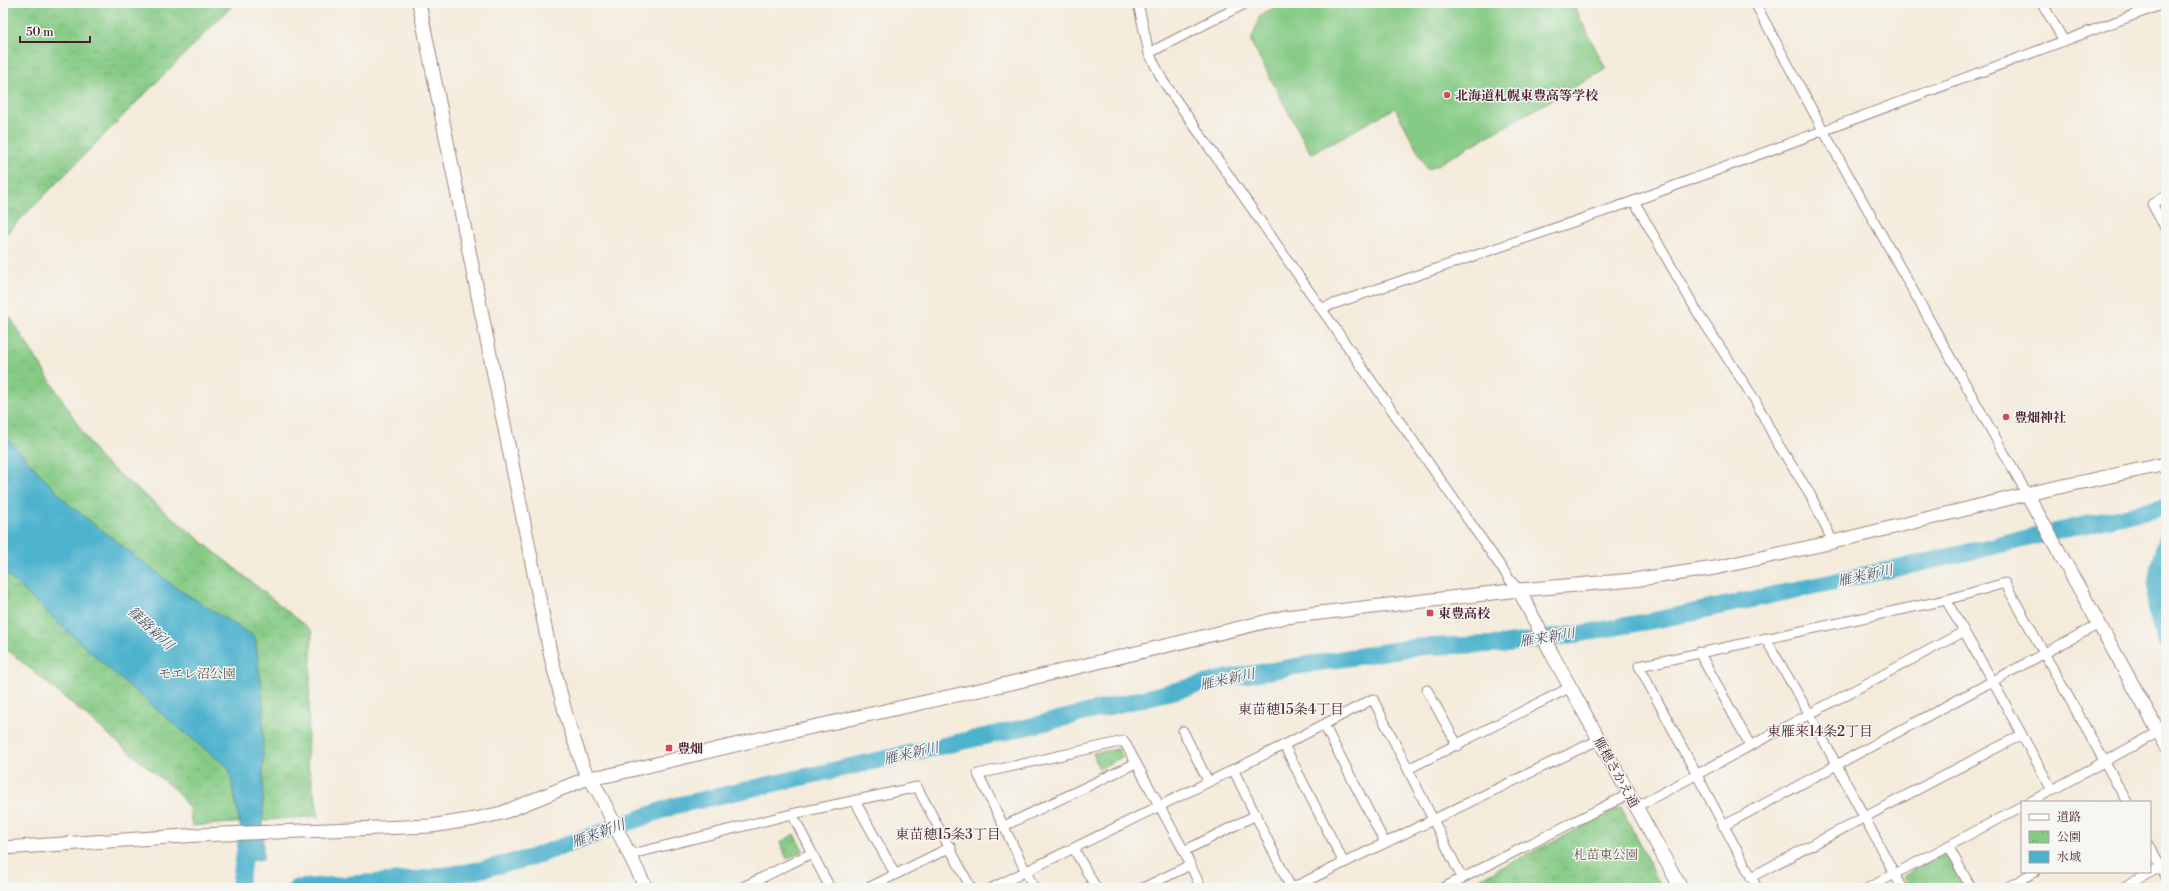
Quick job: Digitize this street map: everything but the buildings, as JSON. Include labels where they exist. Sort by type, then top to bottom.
[{"type":"street","points":[[419,3],[551,657],[566,715],[588,778],[646,888]]},
{"type":"street","points":[[1138,3],[1149,53],[1164,81],[1510,580],[1519,590]]},
{"type":"street","points":[[1149,53],[1246,3]]},
{"type":"street","points":[[1755,3],[1823,130],[2099,624],[2163,730],[2166,745]]},
{"type":"street","points":[[2042,3],[2064,41]]},
{"type":"street","points":[[1322,308],[1634,201],[2166,3]]},
{"type":"street","points":[[2166,196],[2152,204],[2166,229]]},
{"type":"street","points":[[1634,201],[1699,315],[1755,400],[1776,441],[1810,494],[1833,542]]},
{"type":"street","points":[[3,848],[205,835],[431,826],[475,819],[502,813],[588,778],[610,775],[772,736],[1024,680],[1284,617],[1519,590],[1633,580],[1715,568],[1833,542],[2027,494],[2166,464]]},
{"type":"street","points":[[1757,888],[1695,774],[1639,666],[1946,600],[2005,583],[2106,760],[2127,801]]},
{"type":"street","name":"雁穂さかえ通","points":[[1519,590],[1553,656],[1681,888]]},
{"type":"street","points":[[1946,600],[1963,632],[1994,682],[2021,735],[2052,790]]},
{"type":"street","points":[[1723,826],[1994,682],[2099,624]]},
{"type":"street","points":[[1636,807],[1695,774],[1963,632]]},
{"type":"street","points":[[1765,638],[1809,713],[1902,888]]},
{"type":"street","points":[[1699,652],[1750,745]]},
{"type":"street","points":[[1408,769],[1458,746],[1571,687]]},
{"type":"street","points":[[1427,690],[1458,746]]},
{"type":"street","points":[[992,888],[1284,745],[1373,699],[1462,878]]},
{"type":"street","points":[[1324,725],[1385,843]]},
{"type":"street","points":[[2032,801],[2163,730]]},
{"type":"street","points":[[1183,731],[1208,781]]},
{"type":"street","points":[[1751,877],[2021,735]]},
{"type":"street","points":[[1233,769],[1292,888],[1600,739]]},
{"type":"street","points":[[1034,888],[978,774],[1124,741],[1158,806],[1184,851],[1201,888]]},
{"type":"street","points":[[1284,745],[1344,863]]},
{"type":"street","points":[[1004,826],[1136,763]]},
{"type":"street","points":[[626,850],[917,787],[951,847],[971,888]]},
{"type":"street","points":[[1443,888],[1629,794]]},
{"type":"street","points":[[855,801],[895,874]]},
{"type":"street","points":[[1868,888],[2021,807]]},
{"type":"street","points":[[792,814],[830,888]]},
{"type":"street","points":[[1184,851],[1256,815]]},
{"type":"street","points":[[1948,846],[1971,888]]},
{"type":"street","points":[[868,888],[951,847]]},
{"type":"street","points":[[2151,847],[2164,866],[2166,876]]},
{"type":"street","points":[[1074,849],[1096,888]]},
{"type":"street","points":[[741,888],[812,853]]},
{"type":"street","points":[[1143,888],[1190,865]]},
{"type":"street","points":[[2151,873],[2164,866]]},
{"type":"street","points":[[2006,888],[2033,873]]},
{"type":"street","points":[[2122,888],[2151,873]]},
{"type":"green space","points":[[3,3],[235,3],[3,237]]},
{"type":"green space","points":[[1283,3],[1572,3],[1606,69],[1428,170],[1395,108],[1311,154],[1251,42],[1260,15]]},
{"type":"green space","name":"モエレ沼公園","points":[[3,306],[99,458],[312,631],[307,761],[319,816],[192,826],[189,808],[176,791],[3,646]]},
{"type":"green space","points":[[1119,749],[1122,757],[1099,769],[1093,753]]},
{"type":"green space","name":"札苗東公園","points":[[1621,807],[1662,888],[1461,888]]},
{"type":"green space","points":[[794,834],[803,851],[787,859],[780,843]]},
{"type":"green space","points":[[1946,853],[1965,888],[1908,888],[1902,877]]},
{"type":"green space","points":[[481,881],[488,888],[403,888]]},
{"type":"water","points":[[3,434],[68,504],[178,589],[255,637],[263,701],[263,860],[247,861],[229,768],[170,721],[113,672],[3,571]]},
{"type":"waterway","name":"雁来新川","points":[[296,888],[422,879],[479,870],[530,858],[674,806],[1031,726],[1227,678],[1414,647],[1504,644],[1578,634],[1661,619],[1930,561],[2166,506]]},
{"type":"waterway","points":[[2166,539],[2159,567],[2156,590],[2157,614],[2166,642]]},
{"type":"waterway","name":"篠路新川","points":[[239,888],[248,831]]},
{"type":"place","name":"北海道札幌東豊高等学校","points":[[1447,95]]},
{"type":"place","name":"豊畑神社","points":[[2006,417]]},
{"type":"place","name":"東豊高校","points":[[1430,613]]},
{"type":"place","name":"豊畑","points":[[669,748]]},
{"type":"district","name":"東苗穂15条4丁目","points":[[1291,709]]},
{"type":"district","name":"東雁来14条2丁目","points":[[1820,731]]},
{"type":"district","name":"東苗穂15条3丁目","points":[[948,834]]}]
